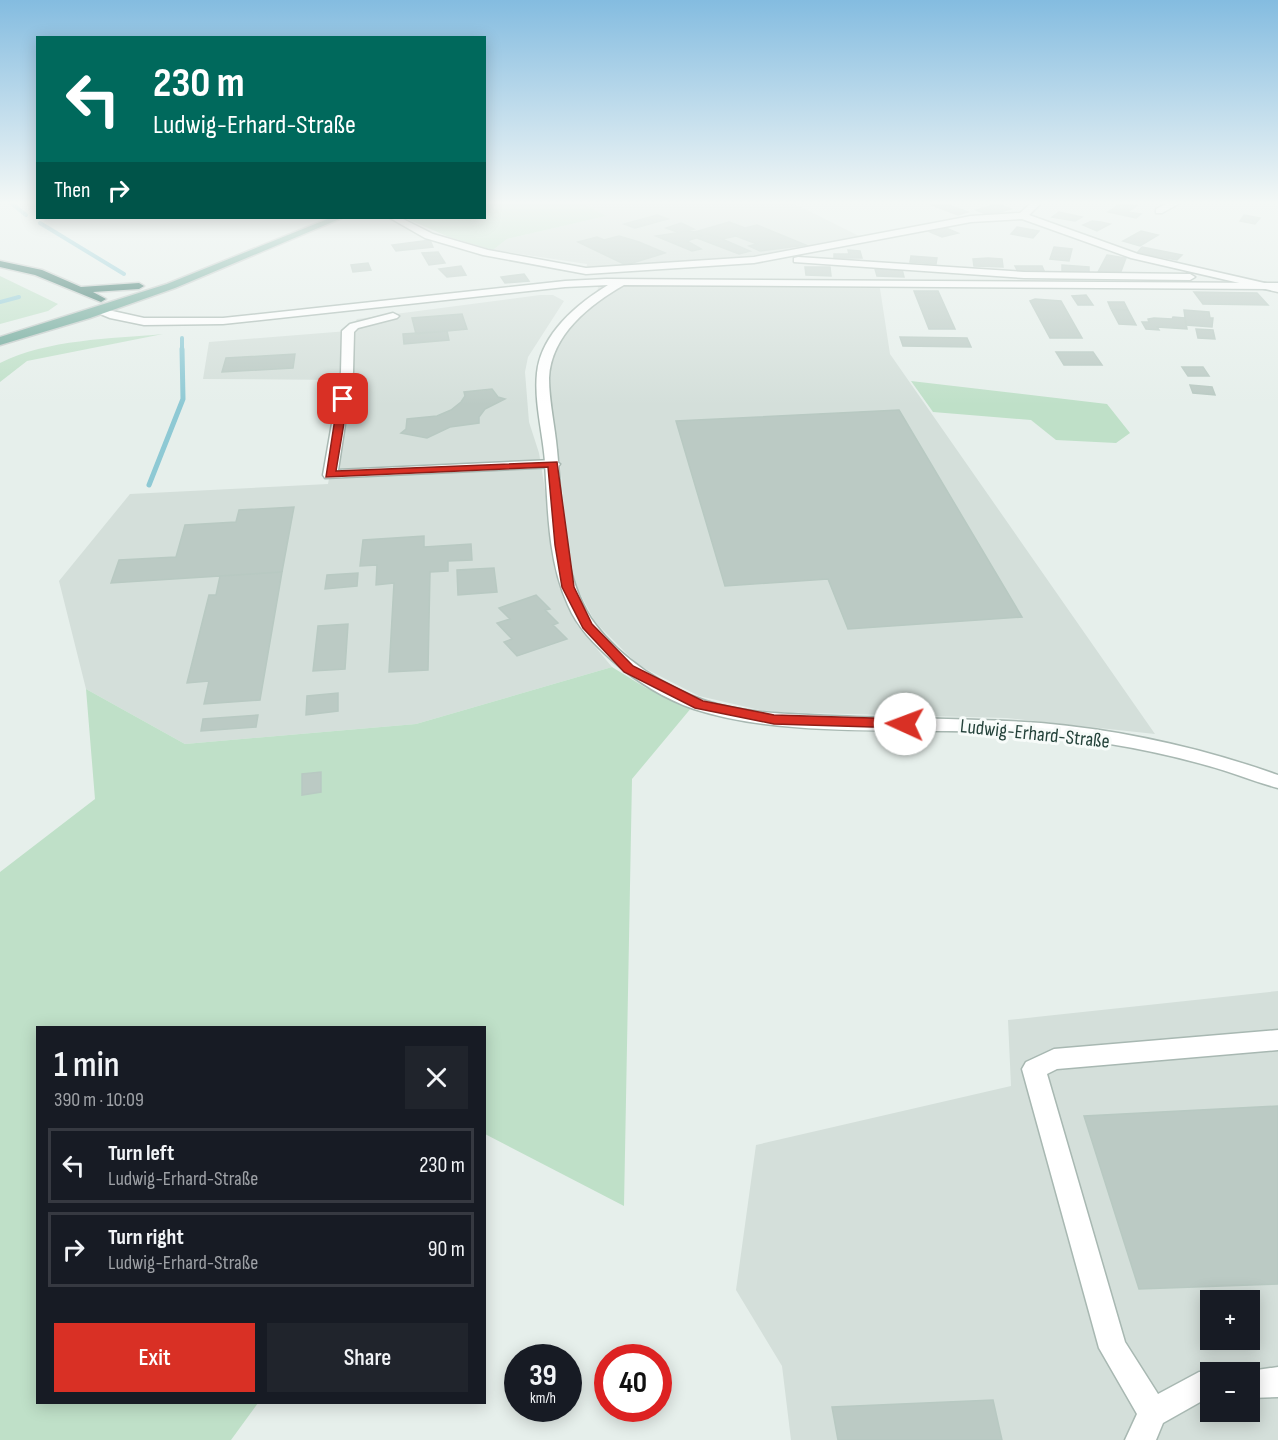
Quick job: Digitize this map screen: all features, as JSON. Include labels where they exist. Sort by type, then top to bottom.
[{"type":"highway","points":[[29,270],[101,299]]},
{"type":"highway","points":[[0,272],[27,278],[84,305]]},
{"type":"highway","points":[[80,289],[139,286]]},
{"type":"main road","points":[[0,331],[84,305],[180,270]]},
{"type":"main road","points":[[0,341],[99,311],[212,270]]},
{"type":"main road","points":[[101,299],[116,305]]},
{"type":"main road","points":[[84,305],[99,311]]},
{"type":"street","points":[[558,270],[590,278],[623,282],[1277,287]]},
{"type":"street","points":[[99,311],[138,322],[194,323],[368,306],[659,270]]},
{"type":"street","points":[[964,270],[1024,275],[1229,277]]},
{"type":"street","points":[[1199,270],[1277,287]]},
{"type":"street","points":[[590,278],[595,299]]},
{"type":"street","name":"Ludwig-Erhard-Straße","points":[[574,317],[576,298],[590,278]]},
{"type":"street","name":"Ludwig-Erhard-Straße","points":[[623,282],[595,299],[574,317],[548,350],[543,371],[560,545],[568,587],[587,625],[629,669],[700,705],[774,720],[1014,727],[1089,736],[1247,770],[1278,782]]},
{"type":"street","points":[[522,288],[548,290],[576,298]]},
{"type":"street","points":[[116,305],[146,317],[194,323]]},
{"type":"street","points":[[368,306],[393,316],[354,326],[348,331],[347,372],[330,475],[553,464]]},
{"type":"street","points":[[1153,1413],[1113,1348],[1034,1069],[1054,1059],[1278,1040]]},
{"type":"street","points":[[1260,1383],[1278,1382]]},
{"type":"street","points":[[1140,1440],[1153,1413],[1200,1387]]},
{"type":"shaded area","points":[[588,282],[879,282],[890,354],[1155,734],[1007,718],[768,712],[699,696],[638,665],[595,622],[576,586],[567,544],[560,462],[546,411],[543,371],[574,317],[597,296],[598,286]]},
{"type":"shaded area","points":[[553,295],[564,301],[528,357],[525,372],[529,422],[539,453],[561,588],[577,625],[612,667],[416,724],[185,744],[86,689],[59,581],[130,494],[328,484],[346,380],[203,379],[209,342],[348,331],[357,319]]},
{"type":"shaded area","points":[[1278,991],[1278,1440],[791,1440],[782,1366],[736,1290],[756,1145],[1011,1086],[1008,1020]]},
{"type":"green space","points":[[0,276],[58,304],[48,311],[0,324]]},
{"type":"green space","points":[[163,334],[27,361],[0,382],[0,363],[38,349],[80,341]]},
{"type":"green space","points":[[911,381],[1107,404],[1130,433],[1116,443],[1056,440],[1031,420],[933,412]]},
{"type":"green space","points":[[612,667],[646,688],[692,707],[632,779],[624,1206],[486,1135],[486,1026],[36,1026],[36,1404],[257,1404],[231,1440],[0,1440],[0,872],[95,799],[86,689],[185,744],[416,724]]},
{"type":"building","points":[[440,270],[463,270],[466,275],[447,277]]},
{"type":"building","points":[[805,270],[830,270],[831,276],[806,275]]},
{"type":"building","points":[[875,270],[902,270],[904,277],[877,276]]},
{"type":"building","points":[[1017,270],[1044,270],[1045,273]]},
{"type":"building","points":[[1089,270],[1089,274],[1062,271]]},
{"type":"building","points":[[1099,270],[1121,270],[1120,274],[1098,272]]},
{"type":"building","points":[[524,274],[529,281],[505,283],[501,277]]},
{"type":"building","points":[[914,291],[938,291],[955,329],[929,329]]},
{"type":"building","points":[[1194,292],[1257,293],[1268,305],[1203,304]]},
{"type":"building","points":[[1086,295],[1093,305],[1078,305],[1072,296]]},
{"type":"building","points":[[1035,299],[1061,301],[1082,338],[1050,338],[1030,301]]},
{"type":"building","points":[[1108,302],[1124,302],[1128,310],[1111,309]]},
{"type":"building","points":[[1111,309],[1128,310],[1136,325],[1119,324]]},
{"type":"building","points":[[1184,310],[1209,312],[1210,318],[1213,318],[1212,327],[1186,325]]},
{"type":"building","points":[[462,314],[467,329],[416,334],[412,318]]},
{"type":"building","points":[[1173,317],[1185,318],[1187,329],[1157,327],[1159,330],[1146,329],[1142,322],[1149,322],[1148,319],[1154,318],[1172,319]]},
{"type":"building","points":[[1196,329],[1213,330],[1215,339],[1198,338]]},
{"type":"building","points":[[447,331],[449,340],[404,344],[403,334]]},
{"type":"building","points":[[900,337],[967,338],[971,347],[903,346]]},
{"type":"building","points":[[1056,352],[1093,352],[1102,365],[1064,365]]},
{"type":"building","points":[[295,354],[293,368],[222,372],[226,358]]},
{"type":"building","points":[[1182,367],[1203,367],[1209,376],[1188,376]]},
{"type":"building","points":[[1190,385],[1212,387],[1215,395],[1193,393]]},
{"type":"building","points":[[492,389],[498,397],[505,399],[485,409],[479,417],[479,423],[450,427],[427,438],[401,433],[406,429],[407,419],[437,416],[451,410],[461,402],[465,396],[464,392]]},
{"type":"building","points":[[899,410],[1022,617],[848,629],[828,579],[725,586],[676,421]]},
{"type":"building","points":[[294,507],[282,572],[111,583],[119,560],[176,557],[185,525],[236,522],[239,510]]},
{"type":"building","points":[[424,536],[424,547],[471,544],[472,560],[448,561],[448,571],[430,572],[428,670],[389,672],[394,583],[376,585],[377,565],[360,566],[363,540]]},
{"type":"building","points":[[494,568],[497,592],[458,595],[457,570]]},
{"type":"building","points":[[282,572],[260,700],[204,704],[209,681],[187,683],[209,595],[216,595],[220,576]]},
{"type":"building","points":[[358,573],[357,586],[325,589],[327,575]]},
{"type":"building","points":[[536,595],[550,609],[545,610],[558,623],[553,625],[567,639],[517,656],[504,642],[512,639],[497,623],[510,619],[499,608]]},
{"type":"building","points":[[348,624],[345,669],[313,671],[318,626]]},
{"type":"building","points":[[338,693],[338,711],[306,715],[307,696]]},
{"type":"building","points":[[258,715],[256,727],[201,731],[203,719]]},
{"type":"building","points":[[321,772],[321,792],[302,795],[302,774]]},
{"type":"building","points":[[1278,1106],[1278,1284],[1139,1289],[1084,1116]]},
{"type":"building","points":[[993,1400],[1002,1440],[838,1440],[832,1407]]},
{"type":"waterway","points":[[118,270],[124,274]]},
{"type":"waterway","points":[[0,302],[19,297]]},
{"type":"waterway","points":[[182,338],[182,349]]},
{"type":"waterway","points":[[149,485],[183,399],[182,349]]},
{"type":"route","points":[[343,399],[330,475],[553,464],[560,545],[568,587],[587,625],[629,669],[700,705],[774,720],[905,724]]}]
